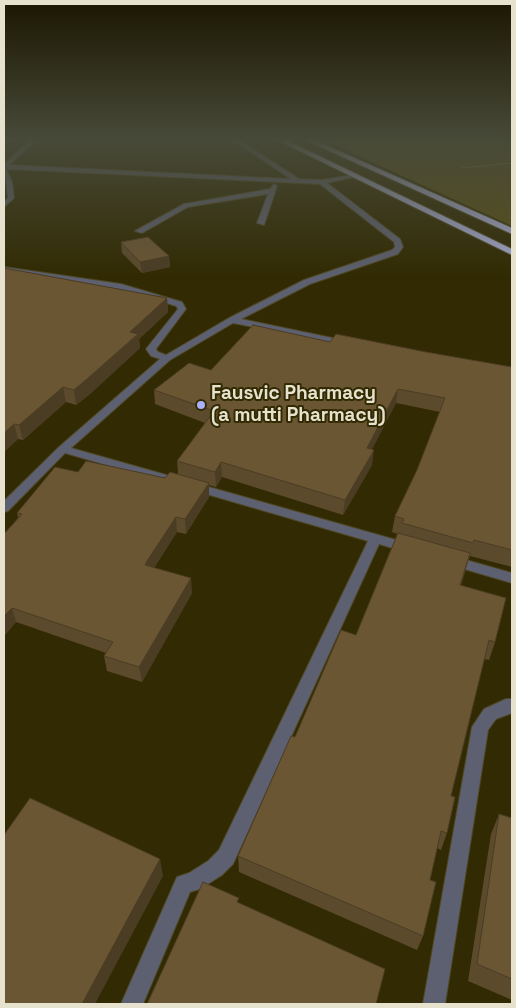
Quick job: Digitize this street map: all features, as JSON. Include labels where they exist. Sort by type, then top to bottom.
[{"type":"highway","points":[[378,186],[512,252]]},
{"type":"highway","points":[[410,186],[512,232]]},
{"type":"street","points":[[4,205],[11,198],[10,186]]},
{"type":"street","points":[[261,223],[274,186]]},
{"type":"street","points":[[4,508],[63,449],[167,358],[232,320],[306,282],[394,252],[399,247],[397,241],[327,186]]},
{"type":"street","points":[[139,231],[186,205],[272,191]]},
{"type":"street","points":[[4,269],[96,282],[179,304],[182,309],[152,349],[154,354],[167,358]]},
{"type":"street","points":[[232,320],[359,347]]},
{"type":"street","points":[[63,449],[421,552]]},
{"type":"street","points":[[132,1004],[184,884],[193,882],[215,868],[226,857],[375,539]]},
{"type":"street","points":[[439,557],[512,578]]},
{"type":"street","points":[[434,1004],[468,786],[480,727],[490,714],[506,706],[512,706]]},
{"type":"shaded area","points":[[424,186],[512,186],[512,226]]},
{"type":"building","points":[[148,237],[169,256],[140,262],[121,242]]},
{"type":"building","points":[[4,268],[167,298],[130,332],[138,334],[74,390],[63,387],[19,425],[14,424],[4,433]]},
{"type":"building","points":[[253,325],[330,342],[336,334],[512,367],[512,550],[474,540],[473,543],[402,523],[404,519],[395,516],[417,470],[445,398],[398,389],[367,448],[374,450],[345,500],[221,462],[215,472],[177,461],[214,411],[154,390],[189,363],[211,370]]},
{"type":"building","points":[[86,461],[165,478],[170,472],[209,483],[185,519],[176,517],[145,565],[191,578],[139,667],[104,656],[113,642],[12,608],[4,616],[4,534],[22,514],[17,513],[55,467],[78,472]]},
{"type":"building","points":[[398,533],[470,553],[460,585],[506,598],[495,642],[489,640],[451,796],[455,797],[447,833],[441,831],[430,880],[436,882],[423,936],[238,856],[291,736],[295,737],[341,630],[356,635]]},
{"type":"building","points":[[30,798],[160,859],[82,1004],[4,1004],[4,835]]},
{"type":"building","points":[[499,814],[512,818],[512,979],[477,964]]},
{"type":"building","points":[[203,882],[239,898],[237,902],[385,969],[376,1004],[147,1004]]},
{"type":"place","name":"Fausvic Pharmacy (a mutti Pharmacy)","points":[[201,405]]}]
